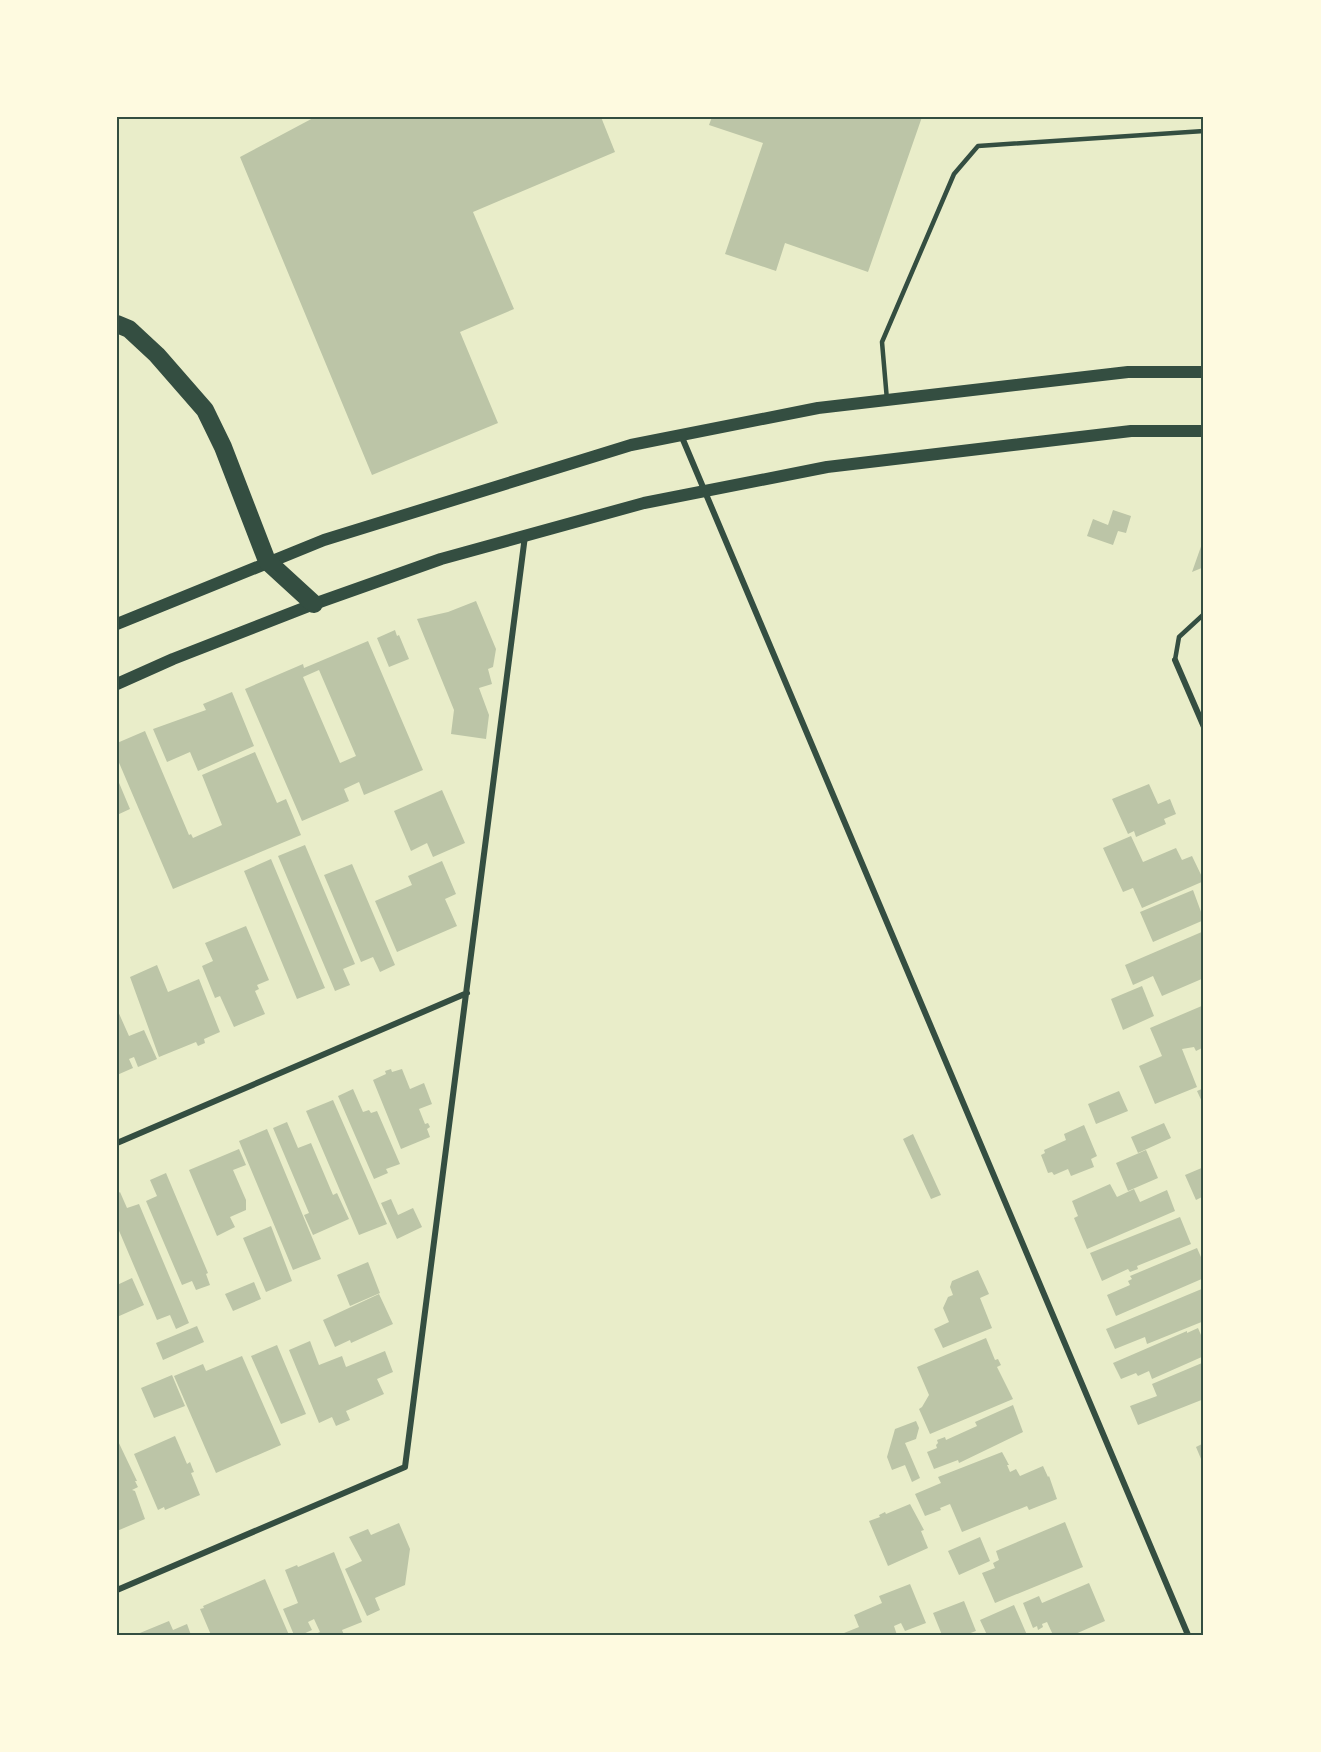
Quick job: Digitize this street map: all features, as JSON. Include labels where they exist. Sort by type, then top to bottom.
[{"type":"highway","points":[[117,324],[129,329],[158,355],[205,410],[224,447],[267,561],[314,604]]},
{"type":"main road","points":[[117,624],[267,561],[324,540],[631,445],[818,408],[1128,372],[1204,372]]},
{"type":"main road","points":[[117,684],[173,659],[314,604],[441,559],[644,503],[850,464],[1131,431],[1204,431]]},
{"type":"street","points":[[681,435],[1188,1635]]},
{"type":"street","points":[[117,1590],[405,1467],[525,536]]},
{"type":"street","points":[[1175,660],[1204,727]]},
{"type":"street","points":[[117,1143],[467,993]]},
{"type":"lane","points":[[887,400],[882,342],[954,174],[978,146],[1204,131]]},
{"type":"lane","points":[[1175,660],[1179,637],[1204,614]]},
{"type":"building","points":[[315,117],[601,117],[615,152],[473,212],[514,309],[460,332],[498,423],[372,475],[240,157]]},
{"type":"building","points":[[712,117],[922,117],[868,272],[785,243],[776,271],[725,254],[763,143],[709,125]]},
{"type":"building","points":[[1113,510],[1131,516],[1126,533],[1118,531],[1113,545],[1087,536],[1093,519],[1108,525]]},
{"type":"building","points":[[1204,538],[1204,567],[1192,572]]},
{"type":"building","points":[[476,601],[496,649],[493,667],[488,669],[492,684],[479,688],[489,715],[486,739],[451,734],[454,710],[417,619],[448,612]]},
{"type":"building","points":[[395,630],[409,659],[389,667],[377,638]]},
{"type":"building","points":[[368,641],[423,770],[364,795],[359,782],[344,789],[349,801],[302,821],[245,689],[303,664],[304,668]],"holes":[[[319,670],[356,756],[340,763],[303,677]]]},
{"type":"building","points":[[232,692],[254,746],[198,771],[190,752],[167,762],[153,729],[206,710],[203,704]]},
{"type":"building","points":[[145,731],[189,835],[191,834],[193,838],[222,825],[202,775],[255,752],[277,803],[286,799],[301,835],[173,889],[117,758],[117,743]]},
{"type":"building","points":[[117,778],[130,809],[117,815]]},
{"type":"building","points":[[1149,784],[1158,804],[1170,799],[1176,814],[1164,819],[1166,824],[1136,837],[1134,831],[1128,834],[1112,799]]},
{"type":"building","points":[[442,790],[465,843],[433,857],[427,843],[411,851],[394,811]]},
{"type":"building","points":[[1131,836],[1143,862],[1176,848],[1182,860],[1192,856],[1204,881],[1142,908],[1133,888],[1123,892],[1103,848]]},
{"type":"building","points":[[305,845],[355,964],[343,969],[350,985],[335,991],[278,856]]},
{"type":"building","points":[[271,859],[325,988],[297,999],[244,871]]},
{"type":"building","points":[[442,861],[456,894],[445,899],[457,926],[397,952],[375,901],[412,885],[408,876]]},
{"type":"building","points":[[352,864],[395,965],[380,972],[373,957],[361,962],[324,875]]},
{"type":"building","points":[[1193,890],[1204,920],[1153,942],[1140,912]]},
{"type":"building","points":[[246,926],[269,980],[257,985],[259,989],[255,991],[265,1014],[234,1027],[220,996],[215,998],[202,966],[213,961],[205,943]]},
{"type":"building","points":[[1204,931],[1204,978],[1162,996],[1153,976],[1133,985],[1125,965]]},
{"type":"building","points":[[157,965],[168,992],[199,979],[220,1032],[204,1039],[205,1043],[198,1046],[196,1042],[159,1057],[130,977]]},
{"type":"building","points":[[1142,986],[1154,1016],[1123,1030],[1111,999]]},
{"type":"building","points":[[1204,1005],[1204,1047],[1196,1051],[1194,1047],[1182,1049],[1197,1087],[1155,1104],[1139,1066],[1162,1056],[1150,1028]]},
{"type":"building","points":[[117,1009],[129,1036],[144,1030],[157,1059],[138,1067],[134,1057],[129,1059],[133,1068],[117,1075]]},
{"type":"building","points":[[391,1069],[392,1072],[402,1069],[410,1089],[424,1083],[432,1104],[419,1109],[425,1124],[428,1123],[430,1127],[427,1129],[430,1137],[401,1149],[373,1080]]},
{"type":"building","points":[[1204,1088],[1204,1106],[1197,1091]]},
{"type":"building","points":[[353,1089],[363,1112],[377,1111],[400,1164],[386,1169],[388,1173],[374,1179],[338,1096]]},
{"type":"building","points":[[1119,1091],[1128,1111],[1096,1124],[1088,1104]]},
{"type":"building","points":[[333,1100],[387,1224],[359,1235],[306,1111]]},
{"type":"building","points":[[287,1122],[298,1148],[311,1143],[333,1195],[337,1193],[349,1219],[313,1235],[304,1215],[309,1213],[273,1128]]},
{"type":"building","points":[[1164,1123],[1171,1138],[1138,1153],[1131,1137]]},
{"type":"building","points":[[1084,1125],[1097,1156],[1091,1159],[1094,1167],[1071,1176],[1068,1169],[1054,1175],[1052,1172],[1048,1173],[1041,1155],[1045,1153],[1044,1150],[1066,1140],[1064,1134]]},
{"type":"building","points":[[267,1129],[321,1259],[293,1270],[239,1141]]},
{"type":"building","points":[[913,1134],[941,1195],[931,1199],[903,1139]]},
{"type":"building","points":[[239,1149],[246,1165],[233,1170],[246,1200],[246,1210],[230,1217],[235,1227],[217,1236],[189,1170]]},
{"type":"building","points":[[1146,1150],[1158,1178],[1128,1191],[1116,1163]]},
{"type":"building","points":[[1204,1167],[1204,1196],[1196,1200],[1185,1175]]},
{"type":"building","points":[[166,1173],[208,1273],[206,1274],[210,1285],[196,1290],[192,1281],[182,1285],[146,1201],[157,1196],[150,1180]]},
{"type":"building","points":[[1110,1184],[1117,1197],[1134,1189],[1140,1202],[1167,1190],[1175,1211],[1087,1249],[1074,1218],[1078,1216],[1072,1201]]},
{"type":"building","points":[[120,1192],[127,1208],[139,1204],[189,1323],[176,1329],[170,1315],[157,1320],[117,1226],[117,1194]]},
{"type":"building","points":[[391,1199],[398,1215],[413,1208],[422,1227],[397,1239],[381,1203]]},
{"type":"building","points":[[1180,1217],[1191,1244],[1137,1266],[1138,1269],[1130,1272],[1128,1269],[1102,1281],[1090,1253]]},
{"type":"building","points":[[271,1226],[292,1281],[266,1292],[243,1238]]},
{"type":"building","points":[[1197,1248],[1204,1264],[1204,1278],[1116,1316],[1107,1295],[1130,1285],[1128,1281],[1132,1279],[1130,1276]]},
{"type":"building","points":[[368,1262],[380,1293],[350,1306],[337,1275]]},
{"type":"building","points":[[978,1270],[989,1294],[980,1298],[992,1328],[943,1348],[934,1329],[949,1322],[943,1308],[948,1297],[953,1295],[950,1287],[952,1281]]},
{"type":"building","points":[[132,1278],[144,1305],[117,1317],[117,1285]]},
{"type":"building","points":[[254,1282],[261,1299],[233,1311],[225,1294]]},
{"type":"building","points":[[1204,1288],[1204,1321],[1147,1344],[1145,1337],[1115,1349],[1106,1329]]},
{"type":"building","points":[[379,1294],[393,1324],[351,1343],[350,1340],[335,1347],[323,1320]]},
{"type":"building","points":[[197,1326],[204,1342],[163,1360],[156,1343]]},
{"type":"building","points":[[1198,1328],[1204,1342],[1204,1356],[1152,1379],[1149,1371],[1121,1379],[1113,1363]]},
{"type":"building","points":[[986,1338],[995,1360],[998,1359],[1001,1365],[997,1367],[1013,1399],[930,1434],[919,1409],[929,1395],[917,1367]]},
{"type":"building","points":[[310,1341],[319,1365],[342,1356],[346,1367],[385,1351],[393,1372],[377,1379],[384,1394],[346,1411],[350,1420],[336,1426],[332,1417],[319,1423],[289,1350]]},
{"type":"building","points":[[277,1345],[306,1414],[281,1424],[251,1356]]},
{"type":"building","points":[[242,1356],[281,1445],[216,1473],[174,1376],[203,1364],[206,1371]]},
{"type":"building","points":[[1202,1363],[1204,1365],[1204,1399],[1138,1425],[1130,1406],[1157,1396],[1152,1384]]},
{"type":"building","points":[[172,1375],[185,1406],[154,1418],[141,1388]]},
{"type":"building","points":[[1013,1405],[1023,1432],[959,1463],[958,1460],[934,1469],[927,1452],[937,1448],[937,1440],[945,1437],[946,1440],[977,1426],[975,1422]]},
{"type":"building","points":[[916,1421],[919,1428],[916,1439],[905,1443],[920,1478],[912,1482],[905,1465],[892,1470],[887,1457],[895,1429]]},
{"type":"building","points":[[175,1436],[187,1464],[190,1462],[194,1472],[191,1473],[200,1495],[165,1510],[164,1507],[158,1510],[134,1454]]},
{"type":"building","points":[[117,1439],[137,1481],[135,1481],[138,1487],[132,1490],[135,1491],[145,1519],[117,1531]]},
{"type":"building","points":[[1204,1443],[1204,1466],[1196,1447]]},
{"type":"building","points":[[1002,1452],[1010,1472],[1016,1469],[1020,1476],[1043,1466],[1057,1499],[1029,1510],[1027,1506],[962,1532],[950,1504],[925,1516],[915,1494],[941,1483],[938,1477]]},
{"type":"building","points":[[910,1504],[924,1530],[921,1531],[928,1548],[888,1566],[869,1521],[880,1517],[879,1515],[885,1512],[886,1514]]},
{"type":"building","points":[[1065,1522],[1083,1567],[995,1603],[982,1573],[995,1568],[993,1563],[999,1560],[996,1551]]},
{"type":"building","points":[[399,1523],[410,1549],[405,1585],[375,1598],[380,1610],[367,1616],[345,1569],[362,1561],[349,1537],[368,1529],[371,1535]]},
{"type":"building","points":[[980,1537],[990,1561],[959,1575],[948,1551]]},
{"type":"building","points":[[334,1552],[362,1622],[342,1630],[344,1635],[313,1635],[320,1632],[314,1619],[308,1622],[312,1630],[301,1635],[294,1635],[283,1609],[298,1603],[285,1570]]},
{"type":"building","points":[[265,1579],[289,1635],[211,1635],[200,1609]]},
{"type":"building","points":[[1089,1583],[1105,1621],[1073,1635],[1053,1635],[1047,1622],[1042,1624],[1043,1627],[1038,1630],[1037,1626],[1033,1628],[1023,1603],[1039,1596],[1042,1603]]},
{"type":"building","points":[[910,1584],[926,1623],[905,1631],[901,1623],[894,1626],[897,1635],[844,1635],[859,1627],[854,1615],[882,1603],[879,1596]]},
{"type":"building","points":[[964,1601],[976,1631],[965,1635],[942,1635],[933,1613]]},
{"type":"building","points":[[1014,1605],[1027,1635],[987,1635],[980,1620]]},
{"type":"building","points":[[169,1621],[173,1630],[187,1624],[191,1635],[135,1635]]}]
